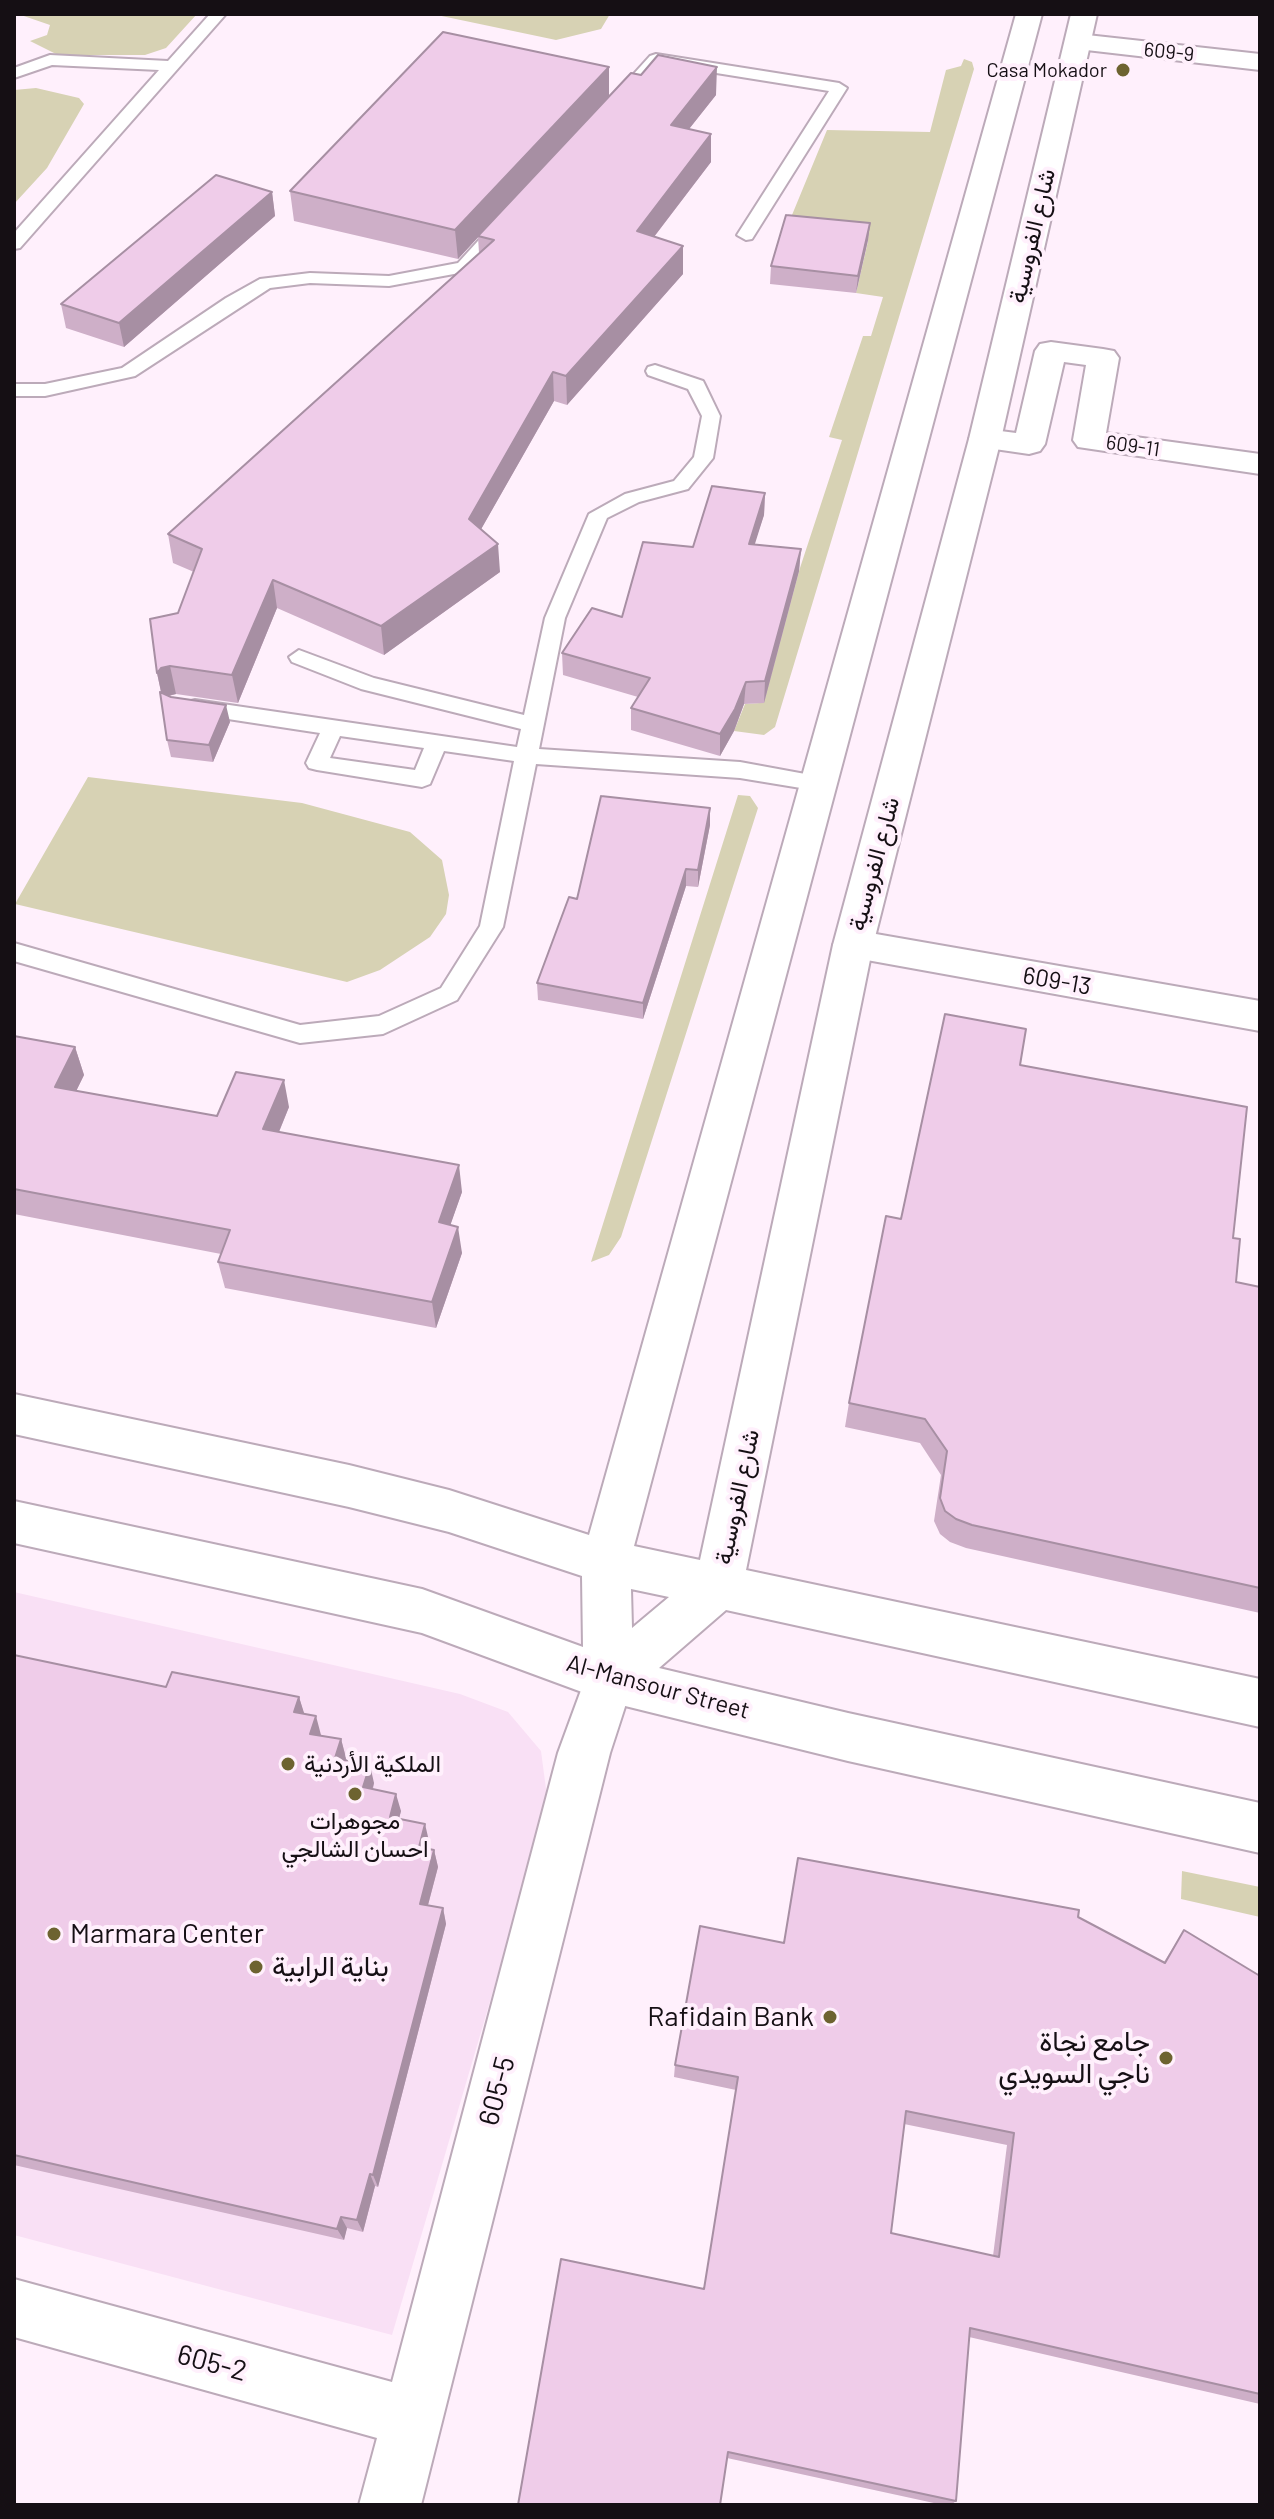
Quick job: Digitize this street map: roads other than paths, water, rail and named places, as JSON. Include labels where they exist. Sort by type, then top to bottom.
[{"type":"street","points":[[609,1679],[606,1562],[1029,14]]},
{"type":"street","name":"609-9","points":[[1081,28],[1260,62]]},
{"type":"street","name":"شارع الفروسية","points":[[609,1679],[719,1585],[853,945],[985,439],[1081,28]]},
{"type":"street","name":"609-11","points":[[985,439],[1029,444],[1051,351],[1103,358],[1089,440],[1260,464]]},
{"type":"street","name":"609-13","points":[[853,945],[1260,1016]]},
{"type":"street","points":[[14,1414],[349,1486],[449,1511],[606,1562],[1260,1703]]},
{"type":"street","name":"Al-Mansour Street","points":[[14,1522],[422,1611],[609,1679],[848,1737],[1260,1828]]},
{"type":"street","name":"605-5","points":[[390,2505],[584,1753],[609,1679]]},
{"type":"street","name":"605-2","points":[[14,2308],[411,2417]]},
{"type":"lane","points":[[14,244],[218,14]]},
{"type":"lane","points":[[602,117],[656,59],[839,88],[746,235]]},
{"type":"lane","points":[[14,73],[50,60],[171,66]]},
{"type":"lane","points":[[14,390],[45,390],[128,372],[232,302],[266,283],[310,278],[389,281],[464,267],[517,209]]},
{"type":"lane","points":[[14,952],[300,1034],[383,1025],[449,994],[491,927],[512,818],[529,756],[555,618],[599,514],[632,498],[681,485],[703,458],[711,416],[696,385],[655,371]]},
{"type":"lane","points":[[299,657],[368,684],[535,725]]},
{"type":"lane","points":[[176,704],[529,756],[740,770],[819,783]]},
{"type":"lane","points":[[333,727],[317,763],[422,779],[437,742]]},
{"type":"place","name":"Casa Mokador","points":[[1123,70]]},
{"type":"place","name":"الملكية الأردنية","points":[[288,1764]]},
{"type":"place","name":"مجوهرات احسان الشالجي","points":[[355,1794]]},
{"type":"place","name":"Marmara Center","points":[[54,1934]]},
{"type":"place","name":"بناية الرابية","points":[[256,1967]]},
{"type":"place","name":"Rafidain Bank","points":[[830,2017]]},
{"type":"place","name":"جامع نجاة ناجي السويدي","points":[[1166,2058]]}]
